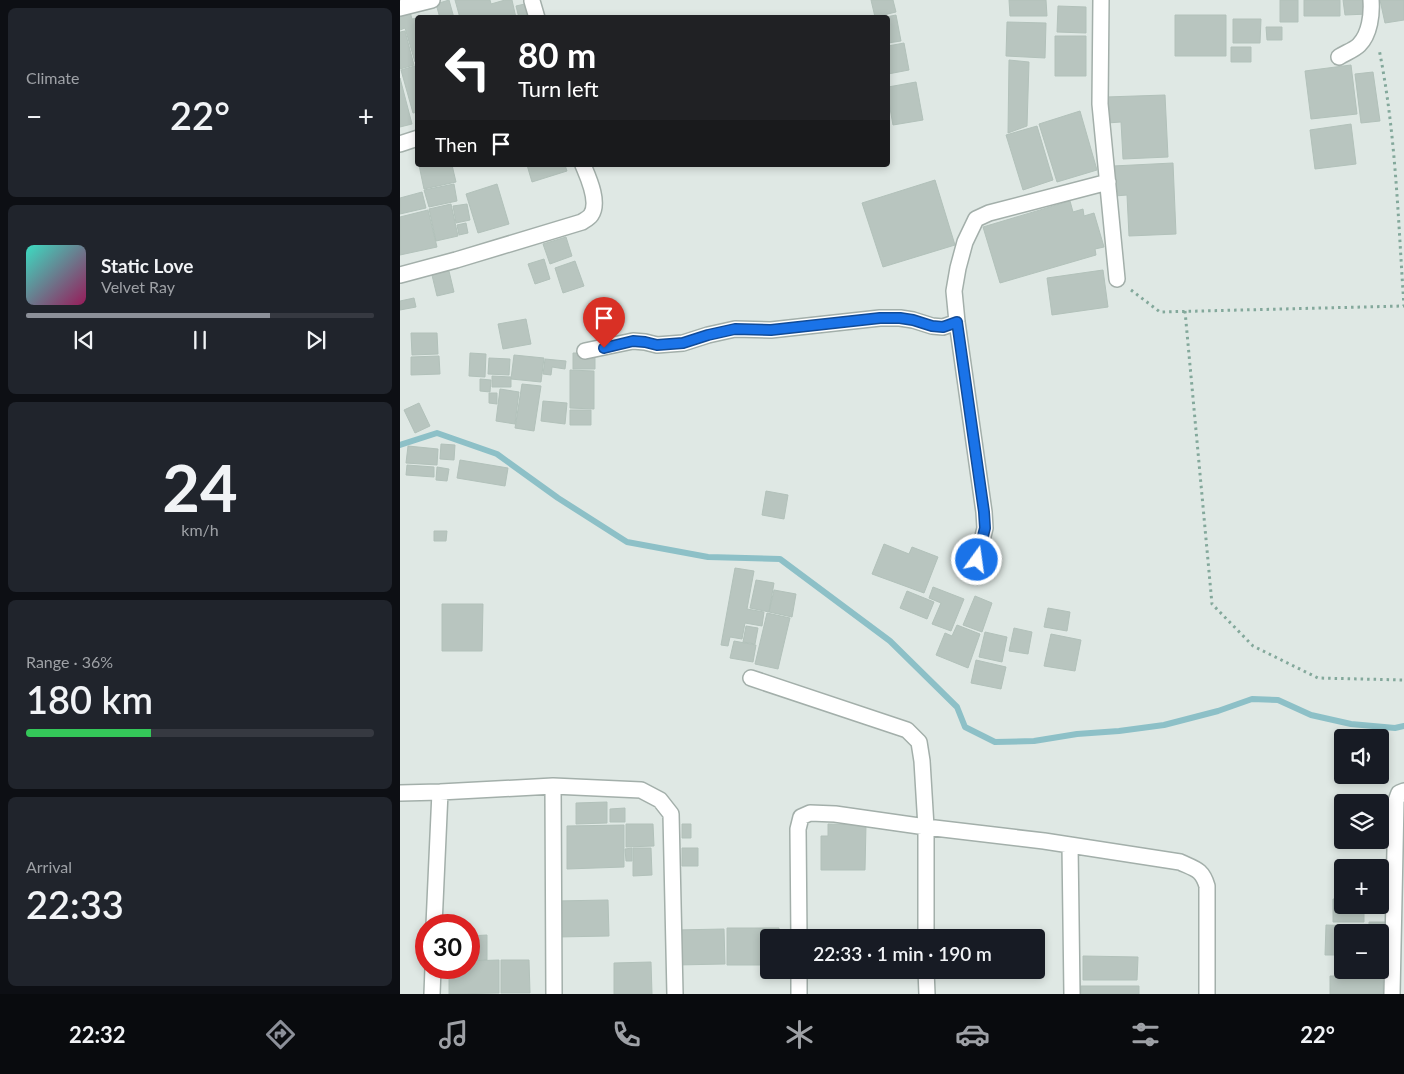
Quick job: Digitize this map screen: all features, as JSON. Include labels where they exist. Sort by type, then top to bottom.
[{"type":"street","points":[[400,8],[432,0]]},
{"type":"street","points":[[1101,0],[1100,104],[1117,279]]},
{"type":"street","points":[[1339,57],[1359,45],[1367,32],[1372,11],[1371,0]]},
{"type":"street","points":[[532,2],[536,15]]},
{"type":"street","points":[[400,144],[415,139]]},
{"type":"street","points":[[400,275],[582,222],[591,215],[594,204],[590,183],[584,167]]},
{"type":"street","points":[[977,560],[985,528],[984,512],[954,291],[965,242],[976,219],[1108,182]]},
{"type":"street","points":[[585,352],[633,341],[657,345],[683,343],[735,329],[771,330],[880,318],[900,318],[943,327],[957,322]]},
{"type":"street","points":[[751,678],[907,730],[919,742],[926,827],[926,929]]},
{"type":"street","points":[[553,786],[554,994]]},
{"type":"street","points":[[400,793],[553,786],[641,790],[660,800],[671,814],[675,994]]},
{"type":"street","points":[[1392,994],[1396,801],[1399,793],[1404,791]]},
{"type":"street","points":[[434,914],[440,792]]},
{"type":"street","points":[[799,929],[798,829],[801,817],[810,813],[828,813],[1070,845],[1180,862],[1204,875],[1207,886],[1207,994]]},
{"type":"street","points":[[1070,845],[1072,994]]},
{"type":"street","points":[[432,979],[432,994]]},
{"type":"street","points":[[799,979],[799,994]]},
{"type":"street","points":[[926,979],[927,994]]},
{"type":"path","points":[[1117,279],[1160,312],[1404,306],[1387,88],[1377,40]]},
{"type":"path","points":[[1185,311],[1212,604],[1253,646],[1318,678],[1404,680]]},
{"type":"building","points":[[449,0],[453,15],[439,15],[436,4]]},
{"type":"building","points":[[455,0],[490,0],[491,4],[512,0],[515,15],[459,15]]},
{"type":"building","points":[[871,0],[893,0],[896,12],[875,15]]},
{"type":"building","points":[[1009,0],[1046,0],[1047,16],[1010,16]]},
{"type":"building","points":[[1280,0],[1298,0],[1298,22],[1280,22]]},
{"type":"building","points":[[1304,0],[1340,0],[1340,16],[1304,16]]},
{"type":"building","points":[[1343,0],[1367,0],[1368,14],[1345,15]]},
{"type":"building","points":[[1380,0],[1404,0],[1404,20],[1385,23]]},
{"type":"building","points":[[529,3],[532,15],[518,15],[516,6]]},
{"type":"building","points":[[1058,6],[1086,7],[1086,33],[1057,32]]},
{"type":"building","points":[[409,8],[412,19],[415,18],[415,62],[405,28],[400,30],[400,10]]},
{"type":"building","points":[[896,15],[901,41],[890,43],[890,16]]},
{"type":"building","points":[[1175,15],[1226,15],[1226,56],[1175,56]]},
{"type":"building","points":[[1233,19],[1261,19],[1260,43],[1233,43]]},
{"type":"building","points":[[1007,22],[1046,23],[1045,58],[1006,56]]},
{"type":"building","points":[[1266,27],[1282,27],[1282,40],[1267,40]]},
{"type":"building","points":[[405,31],[414,65],[400,69],[400,32]]},
{"type":"building","points":[[1055,36],[1086,36],[1086,76],[1055,76]]},
{"type":"building","points":[[904,43],[909,70],[890,74],[890,46]]},
{"type":"building","points":[[1231,47],[1251,47],[1251,62],[1231,62]]},
{"type":"building","points":[[1009,60],[1029,62],[1027,126],[1008,133]]},
{"type":"building","points":[[1351,65],[1357,114],[1311,119],[1305,71]]},
{"type":"building","points":[[415,66],[415,113],[413,113],[401,70]]},
{"type":"building","points":[[1373,72],[1380,121],[1361,123],[1355,74]]},
{"type":"building","points":[[400,78],[412,124],[400,127]]},
{"type":"building","points":[[916,82],[923,120],[893,125],[890,108],[890,87]]},
{"type":"building","points":[[1165,95],[1168,157],[1123,159],[1121,122],[1107,123],[1106,97]]},
{"type":"building","points":[[1080,111],[1097,170],[1057,182],[1039,124]]},
{"type":"building","points":[[1351,124],[1356,164],[1315,169],[1310,130]]},
{"type":"building","points":[[1037,126],[1053,180],[1023,190],[1006,135]]},
{"type":"building","points":[[1173,163],[1176,234],[1129,236],[1127,195],[1115,196],[1113,166]]},
{"type":"building","points":[[419,167],[452,167],[456,182],[424,189]]},
{"type":"building","points":[[528,167],[566,167],[567,171],[532,182]]},
{"type":"building","points":[[935,180],[955,245],[883,267],[862,203]]},
{"type":"building","points":[[454,184],[457,201],[429,207],[424,190]]},
{"type":"building","points":[[497,184],[509,224],[478,233],[466,194]]},
{"type":"building","points":[[422,192],[426,208],[400,214],[400,198]]},
{"type":"building","points":[[1070,201],[1073,212],[1083,209],[1084,216],[1094,213],[1104,247],[1095,249],[1096,255],[1000,283],[983,227]]},
{"type":"building","points":[[451,204],[458,236],[436,241],[429,209]]},
{"type":"building","points":[[467,204],[470,220],[456,223],[453,206]]},
{"type":"building","points":[[428,210],[437,247],[400,255],[400,217]]},
{"type":"building","points":[[466,223],[468,233],[459,235],[457,225]]},
{"type":"building","points":[[566,237],[572,256],[550,264],[543,244]]},
{"type":"building","points":[[544,259],[550,279],[535,284],[528,264]]},
{"type":"building","points":[[575,261],[584,286],[563,293],[555,268]]},
{"type":"building","points":[[448,267],[454,292],[437,296],[431,271]]},
{"type":"building","points":[[1103,270],[1108,307],[1052,315],[1047,278]]},
{"type":"building","points":[[414,298],[416,307],[400,310],[400,301]]},
{"type":"building","points":[[526,319],[531,344],[503,349],[498,324]]},
{"type":"building","points":[[411,333],[437,333],[438,354],[412,355]]},
{"type":"building","points":[[470,353],[486,354],[485,377],[469,376]]},
{"type":"building","points":[[573,353],[595,353],[595,369],[573,369]]},
{"type":"building","points":[[514,355],[544,358],[541,382],[511,379]]},
{"type":"building","points":[[439,356],[440,374],[411,375],[411,357]]},
{"type":"building","points":[[489,358],[510,359],[509,375],[488,374]]},
{"type":"building","points":[[545,359],[566,361],[565,369],[552,367],[551,375],[543,374]]},
{"type":"building","points":[[570,370],[594,371],[594,409],[570,408]]},
{"type":"building","points":[[492,376],[511,377],[511,387],[492,387]]},
{"type":"building","points":[[480,379],[491,380],[490,392],[480,391]]},
{"type":"building","points":[[522,384],[541,386],[534,431],[515,428]]},
{"type":"building","points":[[500,389],[519,392],[515,424],[496,421]]},
{"type":"building","points":[[489,393],[497,393],[497,404],[489,403]]},
{"type":"building","points":[[543,401],[567,403],[565,424],[541,421]]},
{"type":"building","points":[[419,403],[430,426],[415,433],[404,410]]},
{"type":"building","points":[[570,410],[591,410],[591,425],[570,425]]},
{"type":"building","points":[[441,444],[455,445],[454,460],[440,459]]},
{"type":"building","points":[[408,446],[438,449],[437,465],[406,463]]},
{"type":"building","points":[[460,460],[508,468],[505,486],[457,478]]},
{"type":"building","points":[[407,465],[434,467],[434,477],[406,475]]},
{"type":"building","points":[[437,467],[449,469],[447,481],[436,480]]},
{"type":"building","points":[[766,491],[788,495],[784,519],[762,515]]},
{"type":"building","points":[[434,531],[447,531],[446,541],[434,541]]},
{"type":"building","points":[[884,544],[909,554],[912,547],[938,557],[924,593],[872,574]]},
{"type":"building","points":[[735,568],[754,571],[747,609],[764,612],[762,626],[745,623],[742,639],[730,637],[728,646],[721,645]]},
{"type":"building","points":[[756,580],[774,583],[769,612],[750,608]]},
{"type":"building","points":[[933,587],[964,599],[951,631],[932,624],[941,603],[929,598]]},
{"type":"building","points":[[774,590],[796,594],[792,617],[769,612]]},
{"type":"building","points":[[907,591],[934,602],[927,619],[900,608]]},
{"type":"building","points":[[975,596],[992,603],[982,632],[963,625]]},
{"type":"building","points":[[442,604],[483,604],[482,651],[442,651]]},
{"type":"building","points":[[1048,608],[1070,612],[1067,631],[1044,627]]},
{"type":"building","points":[[767,613],[790,618],[778,669],[755,664]]},
{"type":"building","points":[[957,625],[980,634],[968,668],[936,655],[945,633],[952,636]]},
{"type":"building","points":[[746,626],[758,628],[755,644],[743,642]]},
{"type":"building","points":[[1014,628],[1032,632],[1028,654],[1009,651]]},
{"type":"building","points":[[985,632],[1007,637],[1002,662],[979,657]]},
{"type":"building","points":[[1051,634],[1081,640],[1075,671],[1044,666]]},
{"type":"building","points":[[734,641],[756,645],[753,662],[730,658]]},
{"type":"building","points":[[976,660],[1006,667],[1001,689],[971,683]]},
{"type":"building","points":[[607,802],[607,823],[576,824],[576,803]]},
{"type":"building","points":[[625,808],[625,822],[610,822],[610,809]]},
{"type":"building","points":[[626,824],[653,824],[654,846],[626,847]]},
{"type":"building","points":[[682,824],[691,824],[691,838],[682,838]]},
{"type":"building","points":[[828,824],[866,825],[865,870],[821,870],[821,836],[828,836]]},
{"type":"building","points":[[624,825],[624,867],[567,869],[567,826]]},
{"type":"building","points":[[632,848],[632,861],[626,861],[625,849]]},
{"type":"building","points":[[633,848],[651,848],[652,875],[633,876]]},
{"type":"building","points":[[682,848],[698,848],[698,866],[682,866]]},
{"type":"building","points":[[1333,899],[1334,914],[1364,914],[1364,922],[1333,922]]},
{"type":"building","points":[[608,900],[609,936],[557,937],[556,901]]},
{"type":"building","points":[[1369,922],[1388,922],[1388,924],[1369,924]]},
{"type":"building","points":[[1326,925],[1334,925],[1334,955],[1325,955]]},
{"type":"building","points":[[727,928],[779,928],[760,929],[760,965],[727,965]]},
{"type":"building","points":[[724,929],[725,964],[676,965],[676,930]]},
{"type":"building","points":[[480,935],[487,935],[487,960],[480,960]]},
{"type":"building","points":[[1083,956],[1138,957],[1137,980],[1083,980]]},
{"type":"building","points":[[499,960],[499,993],[449,994],[449,979],[480,979],[480,961]]},
{"type":"building","points":[[501,960],[529,960],[530,993],[501,993]]},
{"type":"building","points":[[651,962],[652,994],[614,994],[614,963]]},
{"type":"building","points":[[1330,976],[1334,976],[1334,979],[1383,979],[1383,994],[1330,994]]},
{"type":"building","points":[[1081,986],[1139,986],[1139,994],[1081,994]]},
{"type":"waterway","points":[[400,445],[437,433],[497,454],[558,498],[627,542],[708,557],[780,559],[890,641],[957,707],[965,727],[995,742],[1034,741],[1077,734],[1164,725],[1218,711],[1252,699],[1278,700],[1311,715],[1351,724],[1395,728],[1404,726]]},
{"type":"route","points":[[604,348],[633,341],[657,345],[683,343],[735,329],[771,330],[880,318],[900,318],[943,327],[957,322],[984,512],[985,528],[977,560]]}]
